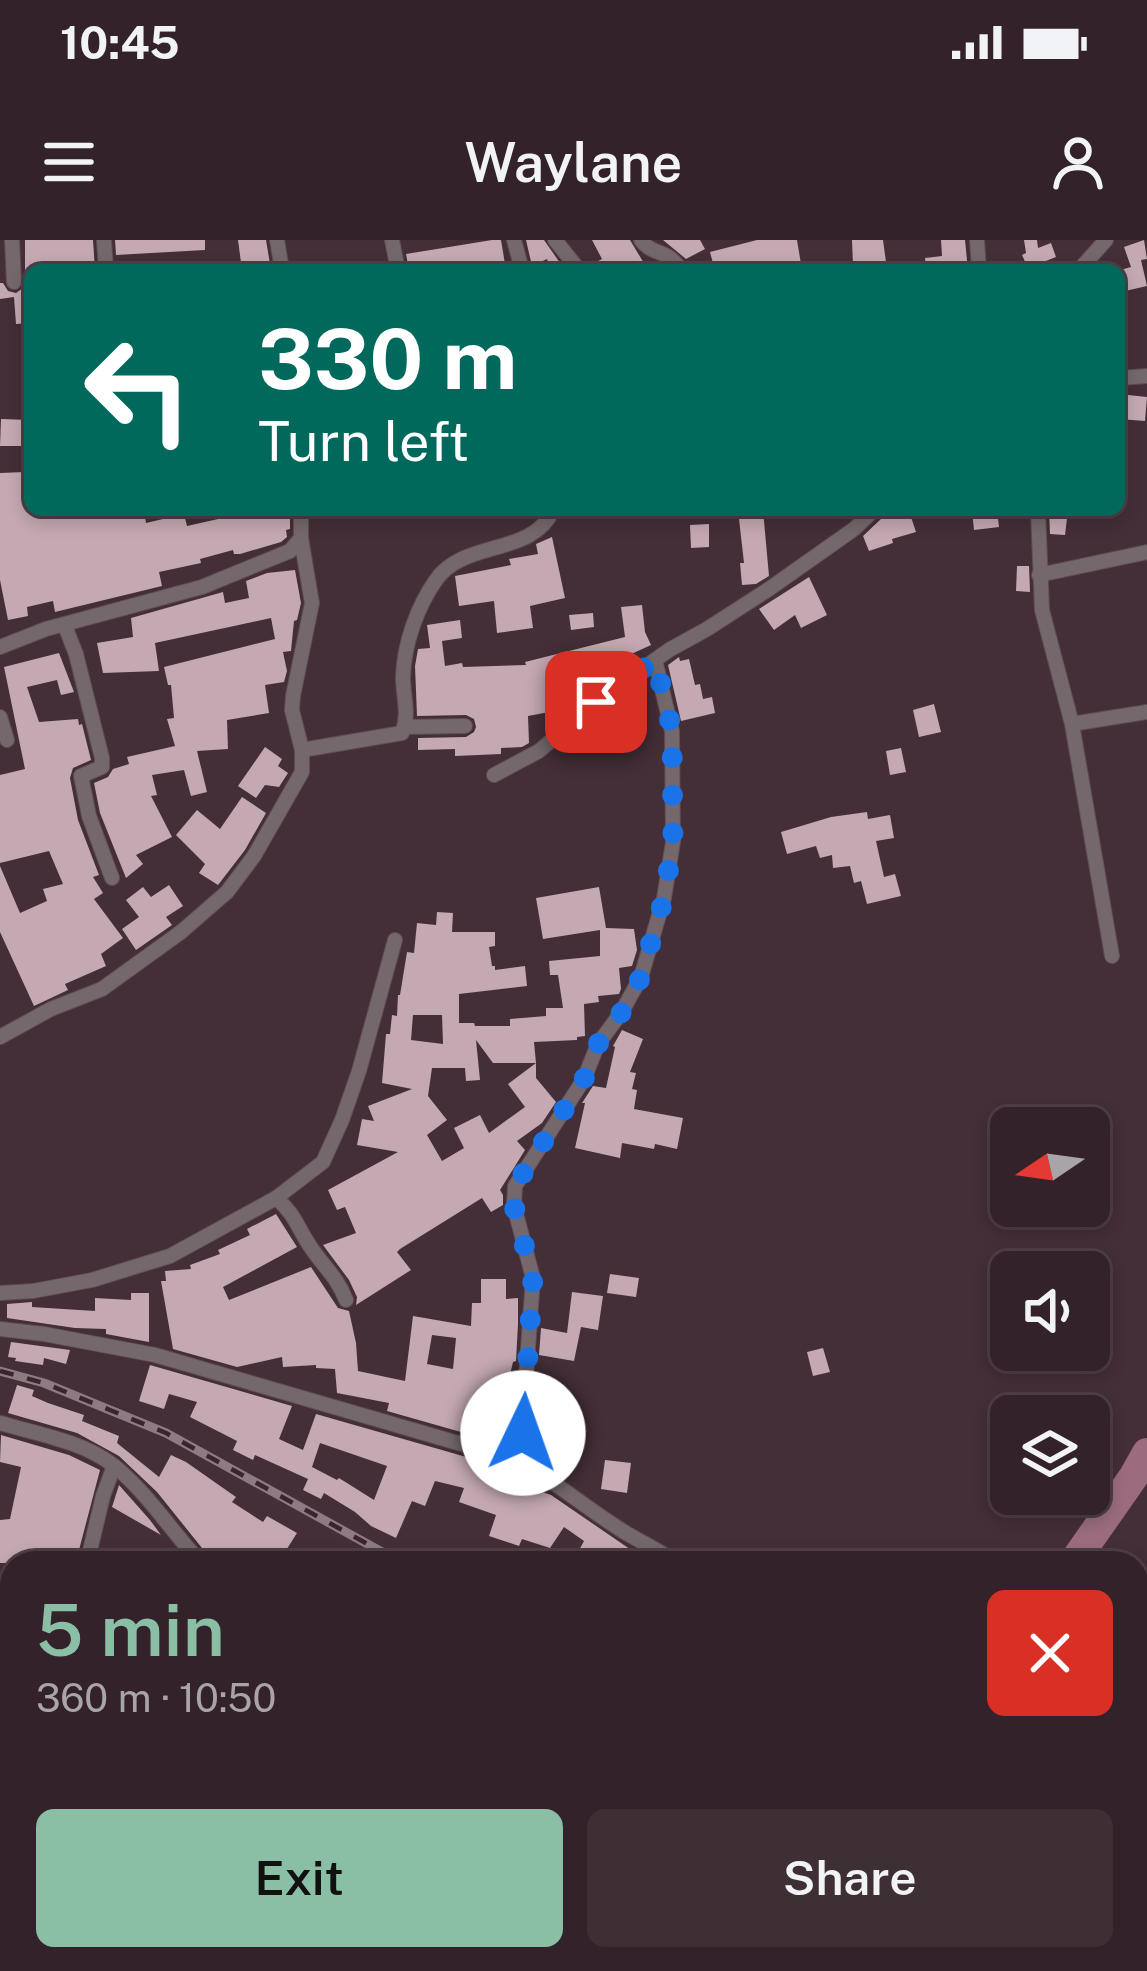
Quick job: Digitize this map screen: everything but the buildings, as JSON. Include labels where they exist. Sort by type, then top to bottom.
[{"type":"street","points":[[12,240],[14,282]]},
{"type":"street","points":[[392,241],[409,240]]},
{"type":"street","points":[[555,240],[574,264]]},
{"type":"street","points":[[641,240],[671,255],[677,264]]},
{"type":"street","points":[[1084,264],[1106,240]]},
{"type":"street","points":[[0,1037],[102,989],[181,932],[226,892],[298,784],[302,750],[293,696],[312,603],[301,516]]},
{"type":"street","points":[[302,750],[402,733],[407,716],[403,678],[407,643],[436,580],[460,558],[535,534],[550,516]]},
{"type":"street","points":[[494,775],[539,751],[596,702],[769,589],[868,516]]},
{"type":"street","points":[[1038,516],[1042,610],[1072,724],[1112,956]]},
{"type":"street","points":[[0,647],[46,629],[202,587],[290,551],[301,538]]},
{"type":"street","points":[[1040,575],[1147,552]]},
{"type":"street","points":[[65,626],[102,758],[102,767],[81,776],[89,816],[112,878]]},
{"type":"street","points":[[520,1461],[533,1278],[514,1206],[515,1186],[584,1079],[598,1044],[641,977],[664,898],[673,842],[672,730],[655,660]]},
{"type":"street","points":[[1072,724],[1147,712]]},
{"type":"street","points":[[0,717],[7,740]]},
{"type":"street","points":[[405,727],[465,726]]},
{"type":"street","points":[[0,1293],[92,1280],[170,1256],[276,1198],[323,1162],[359,1071],[395,940]]},
{"type":"street","points":[[276,1198],[292,1211],[346,1300]]},
{"type":"street","points":[[0,1329],[155,1354],[520,1461],[660,1551]]},
{"type":"street","points":[[0,1423],[85,1449],[114,1466],[191,1551]]},
{"type":"street","points":[[90,1551],[114,1466]]},
{"type":"waterway","points":[[1081,1551],[1147,1453]]},
{"type":"railway","points":[[0,1371],[44,1383],[166,1433],[380,1551]]},
{"type":"route","points":[[523,1433],[533,1278],[521,1242],[515,1186],[584,1079],[598,1044],[641,977],[664,898],[673,842],[672,730],[655,660],[596,702]]}]
